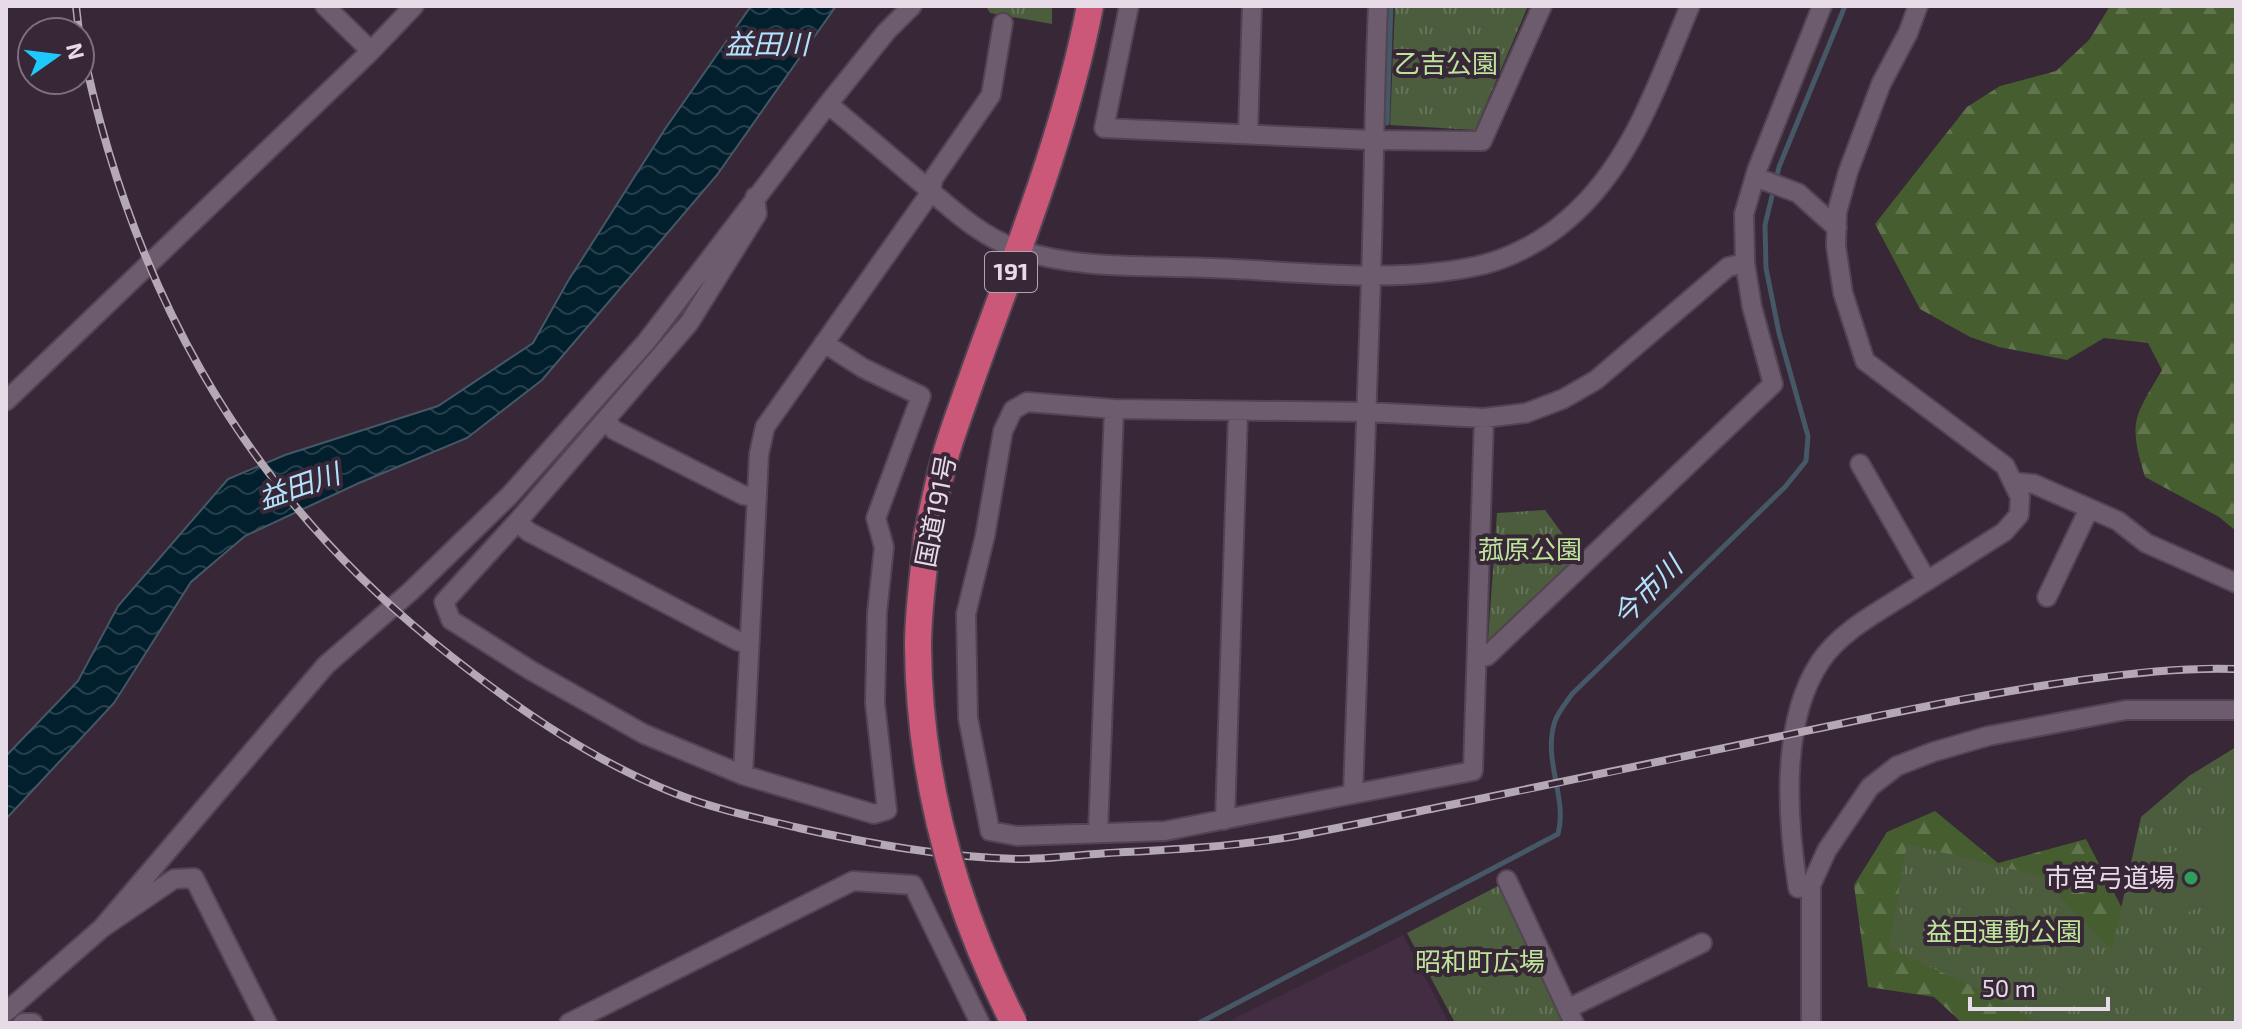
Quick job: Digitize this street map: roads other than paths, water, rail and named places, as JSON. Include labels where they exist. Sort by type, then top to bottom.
[{"type":"highway","name":"国道191号","points":[[1014,1023],[963,908],[938,823],[924,746],[918,645],[927,536],[949,444],[1019,250],[1078,67],[1090,6]]},
{"type":"street","points":[[325,6],[371,51]]},
{"type":"street","points":[[6,401],[371,51],[414,6]]},
{"type":"street","points":[[102,928],[326,665],[411,591],[520,483],[647,341],[828,104],[886,32],[912,6]]},
{"type":"street","points":[[1129,6],[1104,128],[1248,132],[1372,140],[1482,141],[1542,6]]},
{"type":"street","points":[[1248,132],[1252,6]]},
{"type":"street","points":[[1353,794],[1378,6]]},
{"type":"street","points":[[828,104],[976,229],[1019,250],[1072,262],[1371,274],[1429,273],[1474,267],[1522,250],[1566,222],[1601,189],[1622,157],[1646,110],[1690,6]]},
{"type":"street","points":[[1477,657],[1487,656],[1773,384],[1752,307],[1745,263],[1744,214],[1822,6]]},
{"type":"street","points":[[1811,885],[1798,888],[1790,841],[1790,779],[1794,733],[1803,698],[1820,662],[1866,619],[2004,532],[2019,515],[2020,497],[2005,466],[1865,361],[1843,293],[1836,246],[1837,212],[1848,172],[1881,84],[1908,33],[1918,6]]},
{"type":"street","points":[[743,775],[759,454],[765,427],[931,192],[933,179],[991,95],[1003,23]]},
{"type":"street","points":[[1758,179],[1793,191],[1811,202],[1837,228]]},
{"type":"street","points":[[755,197],[757,214],[689,323],[444,602],[451,620],[530,670],[644,734],[743,775],[874,814],[887,810],[875,703],[877,613],[884,547],[876,518],[921,396],[863,368],[824,343]]},
{"type":"street","points":[[1484,418],[1473,771],[1165,831],[1017,836],[990,831],[968,718],[966,614],[985,536],[1003,431],[1013,410],[1027,402],[1114,409],[1366,412],[1484,418],[1526,413],[1563,399],[1596,380],[1728,267],[1745,263]]},
{"type":"street","points":[[1098,833],[1114,409]]},
{"type":"street","points":[[1225,820],[1238,412]]},
{"type":"street","points":[[606,420],[614,430],[743,495],[757,497]]},
{"type":"street","points":[[1860,464],[1927,581]]},
{"type":"street","points":[[2013,482],[2034,484],[2118,521],[2146,543],[2236,583]]},
{"type":"street","points":[[2047,597],[2089,509]]},
{"type":"street","points":[[517,522],[543,540],[749,644]]},
{"type":"street","points":[[1811,1023],[1811,885],[1827,850],[1870,787],[1897,766],[1988,736],[2126,710],[2236,710]]},
{"type":"street","points":[[6,1012],[102,928],[174,879],[194,878],[267,1023]]},
{"type":"street","points":[[1507,880],[1571,1016],[1702,943]]},
{"type":"street","points":[[569,1023],[853,881],[913,885],[980,1023]]},
{"type":"street","points":[[23,1023],[33,1023]]},
{"type":"water","name":"益田川","points":[[751,6],[836,6],[717,175],[542,380],[467,438],[359,483],[245,536],[191,582],[114,703],[6,819],[6,756],[78,681],[118,606],[228,479],[285,455],[438,406],[533,343],[568,281],[665,129]]},
{"type":"waterway","points":[[1387,123],[1391,6]]},
{"type":"waterway","name":"今市川","points":[[1199,1023],[1558,834],[1560,807],[1551,750],[1555,721],[1560,711],[1572,694],[1785,487],[1806,461],[1808,436],[1779,333],[1766,268],[1765,225],[1779,167],[1845,6]]},
{"type":"railway","points":[[76,6],[77,16]]},
{"type":"railway","points":[[94,96],[128,212],[161,293],[201,371],[248,444],[302,514],[363,579],[432,641],[517,706],[609,763],[674,793],[720,808],[880,844],[989,858],[1040,858],[1222,846],[1331,829],[1984,695],[2139,673],[2236,669]]},
{"type":"place","name":"市営弓道場","points":[[2191,878]]},
{"type":"park label","name":"乙吉公園","points":[[1446,64]]},
{"type":"park label","name":"菰原公園","points":[[1530,550]]},
{"type":"park label","name":"益田運動公園","points":[[2004,932]]},
{"type":"park label","name":"昭和町広場","points":[[1480,962]]}]
